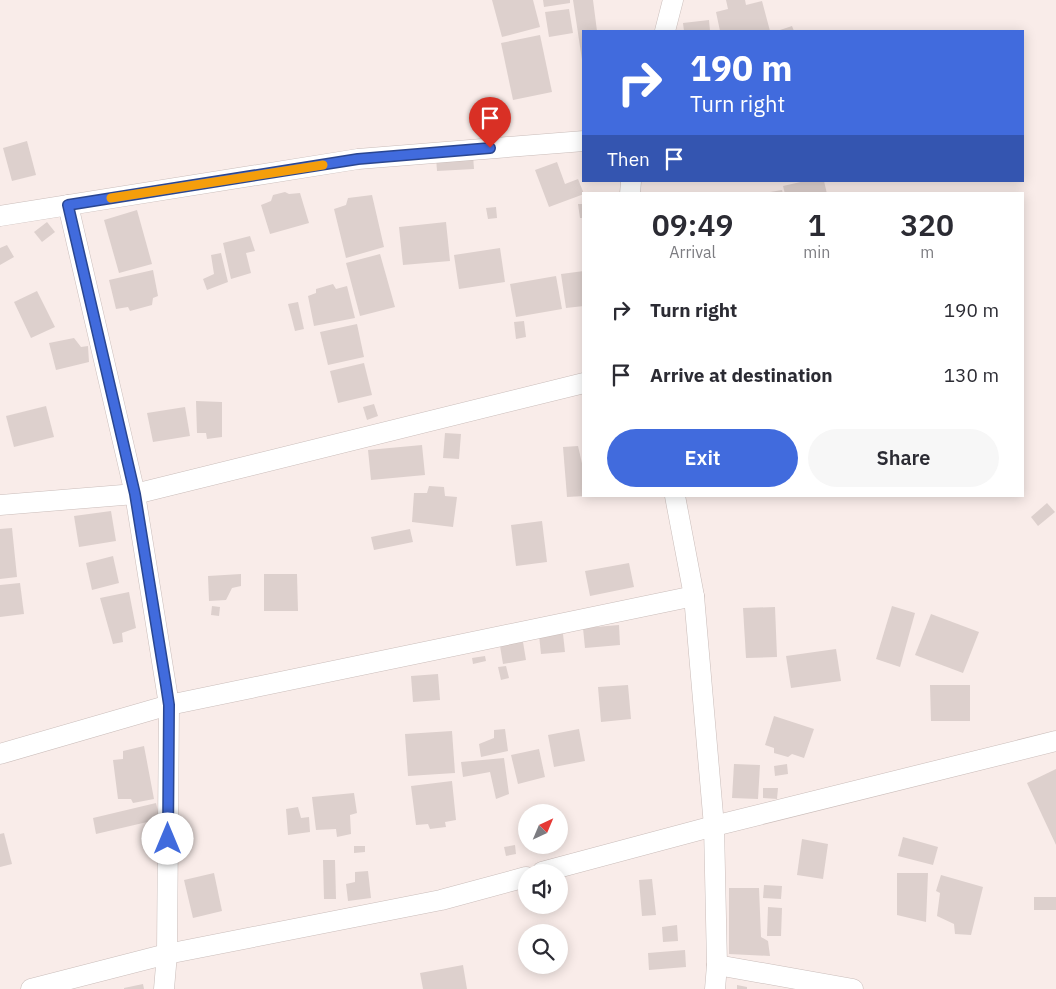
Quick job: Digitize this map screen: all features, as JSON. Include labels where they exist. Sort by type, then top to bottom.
[{"type":"street","points":[[665,30],[672,0]]},
{"type":"street","points":[[0,216],[358,159],[582,141]]},
{"type":"street","points":[[68,205],[135,494],[169,705],[167,954],[164,989]]},
{"type":"street","points":[[0,504],[135,494],[582,383]]},
{"type":"street","points":[[675,497],[694,596],[714,826],[718,965],[715,989]]},
{"type":"street","points":[[0,754],[169,705],[694,596]]},
{"type":"street","points":[[568,865],[714,826],[1056,741]]},
{"type":"street","points":[[31,989],[167,954],[441,900],[518,879]]},
{"type":"street","points":[[718,965],[853,989]]},
{"type":"building","points":[[492,0],[533,0],[540,27],[502,37]]},
{"type":"building","points":[[543,0],[570,0],[570,3],[544,7]]},
{"type":"building","points":[[573,0],[593,0],[597,30],[582,30],[582,60]]},
{"type":"building","points":[[726,0],[745,0],[746,5],[762,1],[770,30],[720,30],[716,12],[728,9]]},
{"type":"building","points":[[569,9],[573,33],[549,37],[545,12]]},
{"type":"building","points":[[709,20],[710,30],[684,30],[683,23]]},
{"type":"building","points":[[792,26],[794,30],[780,30]]},
{"type":"building","points":[[540,35],[552,92],[513,100],[501,43]]},
{"type":"building","points":[[27,141],[36,175],[12,181],[3,148]]},
{"type":"building","points":[[473,155],[474,169],[437,171],[436,157]]},
{"type":"building","points":[[557,162],[565,184],[578,179],[583,192],[582,195],[549,207],[535,170]]},
{"type":"building","points":[[801,182],[824,182],[827,192],[784,192],[783,186]]},
{"type":"building","points":[[285,192],[289,194],[300,193],[309,223],[270,234],[261,205],[271,201],[273,195]]},
{"type":"building","points":[[372,195],[384,247],[346,258],[334,209],[346,205],[348,198]]},
{"type":"building","points":[[578,204],[582,204],[582,218],[580,218]]},
{"type":"building","points":[[496,207],[497,218],[488,219],[486,208]]},
{"type":"building","points":[[137,210],[152,264],[119,273],[104,220]]},
{"type":"building","points":[[47,222],[55,232],[42,242],[34,232]]},
{"type":"building","points":[[446,222],[450,261],[403,265],[399,227]]},
{"type":"building","points":[[250,236],[255,251],[246,253],[251,273],[231,279],[223,243]]},
{"type":"building","points":[[7,245],[14,257],[0,265],[0,248]]},
{"type":"building","points":[[500,248],[505,282],[459,289],[454,255]]},
{"type":"building","points":[[221,253],[228,282],[207,290],[203,279],[214,274],[211,255]]},
{"type":"building","points":[[380,254],[395,307],[360,316],[346,263]]},
{"type":"building","points":[[153,270],[158,296],[153,298],[152,305],[130,311],[128,307],[116,309],[109,280]]},
{"type":"building","points":[[582,271],[582,306],[566,308],[561,274]]},
{"type":"building","points":[[556,276],[562,309],[516,317],[510,284]]},
{"type":"building","points":[[333,284],[336,289],[347,286],[355,318],[314,326],[308,296],[316,293],[316,289]]},
{"type":"building","points":[[37,291],[55,327],[31,338],[14,302]]},
{"type":"building","points":[[298,302],[304,329],[295,331],[288,304]]},
{"type":"building","points":[[524,321],[526,337],[516,339],[514,322]]},
{"type":"building","points":[[357,324],[364,357],[328,365],[320,332]]},
{"type":"building","points":[[74,338],[81,347],[88,346],[89,362],[56,370],[49,343]]},
{"type":"building","points":[[364,363],[372,395],[338,403],[330,371]]},
{"type":"building","points":[[196,401],[222,402],[222,437],[207,439],[206,433],[197,433]]},
{"type":"building","points":[[374,404],[378,416],[367,420],[363,407]]},
{"type":"building","points":[[46,406],[54,437],[14,447],[6,416]]},
{"type":"building","points":[[185,407],[190,436],[153,442],[147,413]]},
{"type":"building","points":[[445,433],[461,434],[459,459],[443,458]]},
{"type":"building","points":[[422,445],[425,475],[371,480],[368,450]]},
{"type":"building","points":[[578,446],[582,463],[582,496],[567,497],[563,447]]},
{"type":"building","points":[[429,486],[444,487],[445,496],[457,497],[453,527],[412,522],[414,493],[427,493]]},
{"type":"building","points":[[1047,503],[1055,512],[1038,526],[1031,517]]},
{"type":"building","points":[[111,511],[116,541],[79,547],[74,516]]},
{"type":"building","points":[[542,521],[547,562],[516,566],[511,525]]},
{"type":"building","points":[[12,528],[17,577],[0,579],[0,529]]},
{"type":"building","points":[[410,529],[413,542],[374,550],[371,537]]},
{"type":"building","points":[[113,556],[119,583],[92,590],[86,563]]},
{"type":"building","points":[[629,563],[634,587],[590,596],[585,571]]},
{"type":"building","points":[[241,574],[241,586],[232,588],[226,600],[209,601],[208,576]]},
{"type":"building","points":[[264,574],[297,574],[298,611],[264,611]]},
{"type":"building","points":[[20,583],[24,614],[0,617],[0,585]]},
{"type":"building","points":[[129,592],[136,628],[122,633],[123,642],[113,644],[100,598]]},
{"type":"building","points":[[212,606],[220,607],[219,616],[211,615]]},
{"type":"building","points":[[892,606],[915,613],[900,667],[876,659]]},
{"type":"building","points":[[775,607],[777,657],[746,658],[743,608]]},
{"type":"building","points":[[931,614],[979,632],[963,673],[915,655]]},
{"type":"building","points":[[619,625],[620,645],[585,648],[583,628]]},
{"type":"building","points":[[563,634],[565,652],[541,654],[539,635]]},
{"type":"building","points":[[523,642],[526,660],[503,664],[500,646]]},
{"type":"building","points":[[836,649],[841,681],[791,688],[786,656]]},
{"type":"building","points":[[485,656],[486,661],[473,664],[472,658]]},
{"type":"building","points":[[506,666],[509,678],[501,680],[498,667]]},
{"type":"building","points":[[438,674],[440,700],[413,702],[411,676]]},
{"type":"building","points":[[628,685],[631,719],[601,722],[598,687]]},
{"type":"building","points":[[930,685],[970,685],[970,721],[931,721]]},
{"type":"building","points":[[774,716],[814,729],[804,758],[792,754],[788,757],[774,753],[774,748],[765,745]]},
{"type":"building","points":[[505,729],[508,751],[481,757],[479,744],[494,738],[494,730]]},
{"type":"building","points":[[579,729],[585,761],[554,767],[548,735]]},
{"type":"building","points":[[452,731],[455,773],[408,776],[405,734]]},
{"type":"building","points":[[144,746],[154,799],[133,803],[131,799],[118,799],[113,760],[123,759],[123,751]]},
{"type":"building","points":[[539,749],[545,777],[518,784],[511,755]]},
{"type":"building","points":[[504,758],[509,794],[496,799],[490,772],[463,777],[461,762]]},
{"type":"building","points":[[734,764],[760,765],[758,799],[732,798]]},
{"type":"building","points":[[787,764],[788,774],[775,776],[774,766]]},
{"type":"building","points":[[1056,769],[1056,845],[1027,783]]},
{"type":"building","points":[[452,781],[456,820],[445,822],[446,827],[430,829],[428,824],[416,825],[411,786]]},
{"type":"building","points":[[763,788],[778,788],[777,799],[763,798]]},
{"type":"building","points":[[354,793],[357,813],[350,815],[351,834],[337,837],[336,829],[316,830],[312,797]]},
{"type":"building","points":[[156,803],[160,819],[96,834],[93,818]]},
{"type":"building","points":[[298,807],[301,818],[309,817],[310,832],[288,835],[286,809]]},
{"type":"building","points":[[4,833],[12,864],[0,867],[0,834]]},
{"type":"building","points":[[903,837],[938,847],[933,865],[898,856]]},
{"type":"building","points":[[802,839],[828,844],[823,879],[797,875]]},
{"type":"building","points":[[515,845],[516,854],[506,856],[504,847]]},
{"type":"building","points":[[354,846],[365,846],[365,852],[354,853]]},
{"type":"building","points":[[323,860],[335,860],[336,899],[324,899]]},
{"type":"building","points":[[368,871],[371,898],[348,901],[346,884],[355,882],[355,872]]},
{"type":"building","points":[[214,873],[222,911],[193,918],[184,880]]},
{"type":"building","points":[[897,873],[928,873],[926,922],[897,915]]},
{"type":"building","points":[[941,875],[983,887],[971,935],[955,934],[954,924],[937,916],[940,893],[936,891]]},
{"type":"building","points":[[652,879],[656,915],[642,916],[639,880]]},
{"type":"building","points":[[764,885],[782,886],[781,899],[763,898]]},
{"type":"building","points":[[729,888],[759,888],[761,937],[768,941],[770,956],[729,954]]},
{"type":"building","points":[[1034,897],[1056,897],[1056,910],[1034,910]]},
{"type":"building","points":[[768,907],[782,908],[781,936],[767,936]]},
{"type":"building","points":[[677,925],[678,941],[663,942],[662,927]]},
{"type":"building","points":[[685,950],[686,967],[649,970],[648,953]]},
{"type":"building","points":[[463,965],[467,989],[423,989],[420,973]]},
{"type":"building","points":[[143,984],[144,989],[124,989],[124,988]]},
{"type":"building","points":[[737,985],[747,987],[747,989],[737,989]]},
{"type":"slow traffic","points":[[111,198],[323,165]]},
{"type":"route","points":[[168,839],[169,705],[166,685],[135,494],[68,205],[358,159],[490,148]]}]
